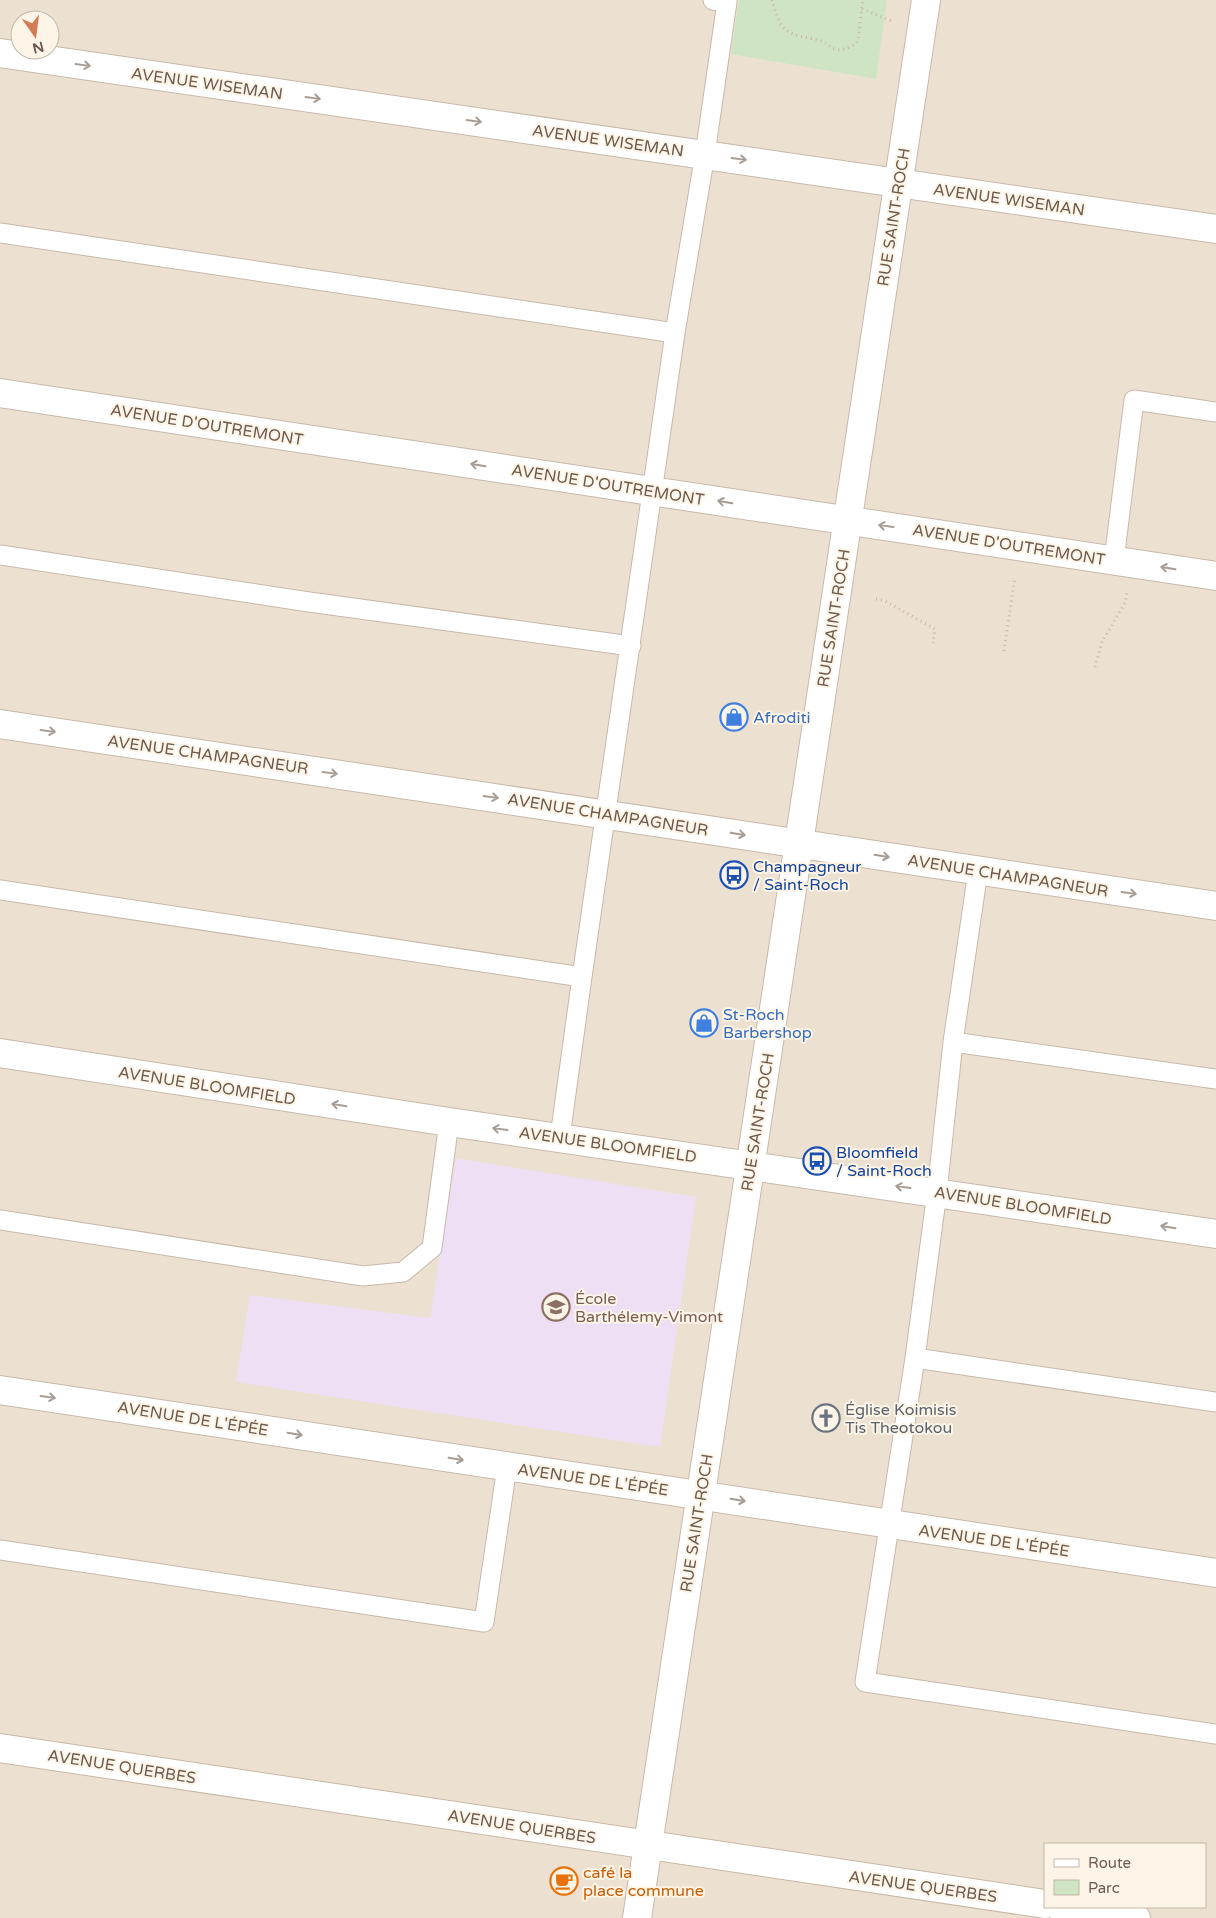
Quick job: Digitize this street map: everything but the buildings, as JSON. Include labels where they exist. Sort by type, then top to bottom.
[{"type":"street","name":"RUE SAINT-ROCH","points":[[637,1918],[926,0]]},
{"type":"street","name":"AVENUE WISEMAN","points":[[0,53],[1216,228]]},
{"type":"street","name":"AVENUE D'OUTREMONT","points":[[0,393],[1216,576]]},
{"type":"street","name":"AVENUE CHAMPAGNEUR","points":[[0,724],[1216,906]]},
{"type":"street","name":"AVENUE BLOOMFIELD","points":[[0,1053],[449,1122],[1216,1234]]},
{"type":"street","name":"AVENUE DE L'ÉPÉE","points":[[0,1390],[1216,1573]]},
{"type":"street","name":"AVENUE QUERBES","points":[[0,1748],[1044,1904]]},
{"type":"street","points":[[1067,1908],[1136,1918]]},
{"type":"lane","points":[[560,1137],[675,333],[706,154],[722,1]]},
{"type":"lane","points":[[0,233],[675,333]]},
{"type":"lane","points":[[1123,562],[1134,400],[1216,412]]},
{"type":"lane","points":[[0,555],[309,602],[631,646]]},
{"type":"lane","points":[[978,871],[953,1042],[937,1192],[915,1358],[865,1682],[1216,1734]]},
{"type":"lane","points":[[0,890],[582,977]]},
{"type":"lane","points":[[953,1042],[1216,1079]]},
{"type":"lane","points":[[0,1220],[363,1276],[403,1272],[432,1248],[449,1122]]},
{"type":"lane","points":[[915,1358],[1216,1402]]},
{"type":"lane","points":[[0,1550],[484,1622],[507,1467]]},
{"type":"path","points":[[772,0],[781,25],[786,30],[802,37],[821,40],[833,48],[842,50],[856,44],[858,40],[863,0]]},
{"type":"path","points":[[1004,650],[1019,546]]},
{"type":"path","points":[[1095,667],[1102,642],[1125,603],[1123,562]]},
{"type":"path","points":[[876,599],[885,601],[935,629],[933,643]]},
{"type":"shaded area","points":[[0,0],[1216,0],[1216,1918],[0,1918]]},
{"type":"shaded area","name":"École Barthélemy-Vimont","points":[[456,1158],[696,1197],[660,1447],[236,1382],[250,1295],[430,1318]]},
{"type":"green space","points":[[739,0],[887,0],[876,79],[731,54]]},
{"type":"place","name":"Afroditi","points":[[734,717]]},
{"type":"place","name":"Champagneur / Saint-Roch","points":[[734,875]]},
{"type":"place","name":"St-Roch Barbershop","points":[[704,1023]]},
{"type":"place","name":"Bloomfield / Saint-Roch","points":[[817,1161]]},
{"type":"place","name":"École Barthélemy-Vimont","points":[[556,1307]]},
{"type":"place","name":"Église Koimisis Tis Theotokou","points":[[826,1418]]},
{"type":"place","name":"café la place commune","points":[[564,1881]]}]
